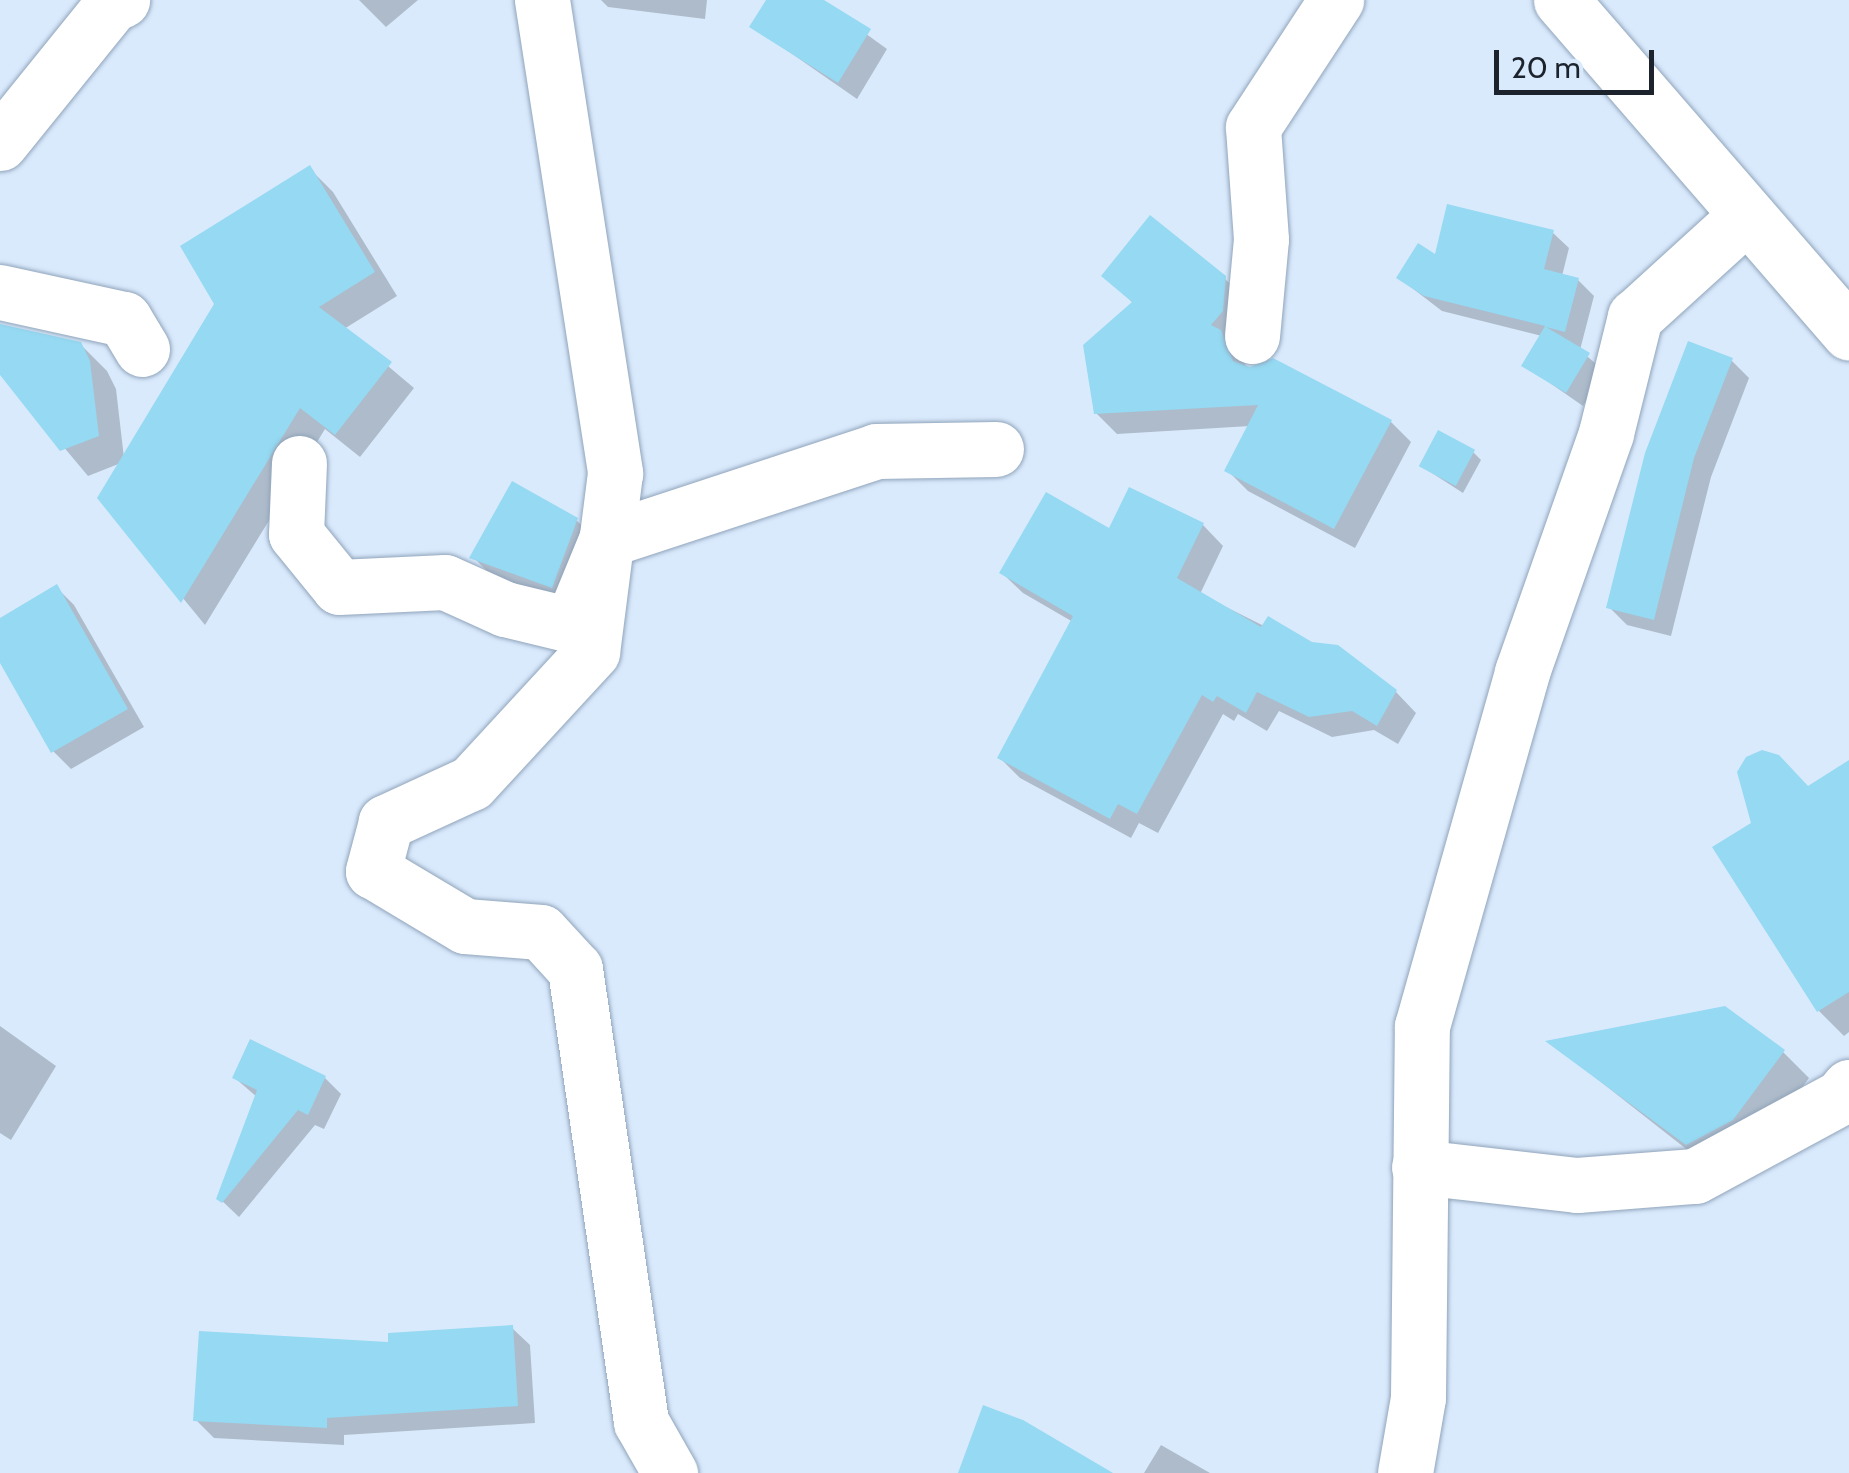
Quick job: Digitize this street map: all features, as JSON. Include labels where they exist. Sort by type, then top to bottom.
[{"type":"street","points":[[0,144],[112,4],[122,0]]},
{"type":"street","points":[[542,0],[615,473],[592,652],[471,782],[386,822],[373,871],[465,926],[541,932],[575,969],[641,1422],[670,1473]]},
{"type":"street","points":[[1252,336],[1262,239],[1254,127],[1336,0]]},
{"type":"street","points":[[1561,0],[1849,332]]},
{"type":"street","points":[[1405,1473],[1418,1398],[1422,1026],[1522,672],[1606,433],[1635,317],[1748,216]]},
{"type":"street","points":[[0,292],[124,319],[142,348]]},
{"type":"street","points":[[300,463],[296,534],[339,587],[445,582],[504,610],[571,626],[606,540],[876,451],[996,449]]},
{"type":"street","points":[[1419,1167],[1577,1185],[1695,1176],[1841,1097],[1849,1087]]},
{"type":"building","points":[[766,0],[824,0],[871,29],[838,83],[749,27]]},
{"type":"building","points":[[310,165],[375,272],[319,307],[392,362],[335,435],[300,408],[181,603],[97,498],[214,304],[180,246]]},
{"type":"building","points":[[1447,204],[1554,230],[1544,269],[1579,278],[1565,332],[1546,327],[1590,353],[1566,393],[1521,366],[1545,326],[1424,296],[1396,278],[1418,243],[1435,254]]},
{"type":"building","points":[[1150,215],[1226,276],[1223,311],[1211,325],[1221,330],[1233,361],[1250,367],[1273,358],[1392,420],[1334,529],[1224,471],[1258,405],[1094,414],[1083,345],[1132,302],[1101,276]]},
{"type":"building","points":[[0,324],[81,342],[90,361],[99,436],[60,451],[0,375]]},
{"type":"building","points":[[1688,341],[1733,358],[1694,458],[1654,620],[1606,608],[1645,453]]},
{"type":"building","points":[[1438,430],[1475,450],[1456,486],[1419,466]]},
{"type":"building","points":[[512,481],[578,518],[552,588],[469,558]]},
{"type":"building","points":[[1129,487],[1204,523],[1177,578],[1261,627],[1268,616],[1312,642],[1338,645],[1397,690],[1377,726],[1352,711],[1309,717],[1257,692],[1246,713],[1217,696],[1213,702],[1202,695],[1137,814],[1118,804],[1110,819],[997,758],[1073,616],[999,573],[1046,492],[1109,528]]},
{"type":"building","points":[[57,584],[128,709],[51,753],[0,663],[0,618]]},
{"type":"building","points":[[1762,750],[1779,755],[1808,786],[1849,760],[1849,992],[1817,1012],[1712,847],[1751,823],[1737,772],[1746,757]]},
{"type":"building","points":[[1725,1006],[1785,1050],[1733,1120],[1686,1145],[1545,1041]]},
{"type":"building","points":[[250,1039],[326,1076],[308,1115],[298,1110],[222,1203],[216,1199],[257,1090],[232,1078]]},
{"type":"building","points":[[513,1325],[518,1406],[327,1418],[327,1428],[193,1421],[199,1331],[388,1342],[388,1333]]},
{"type":"building","points":[[983,1405],[1023,1420],[1113,1473],[958,1473]]}]
